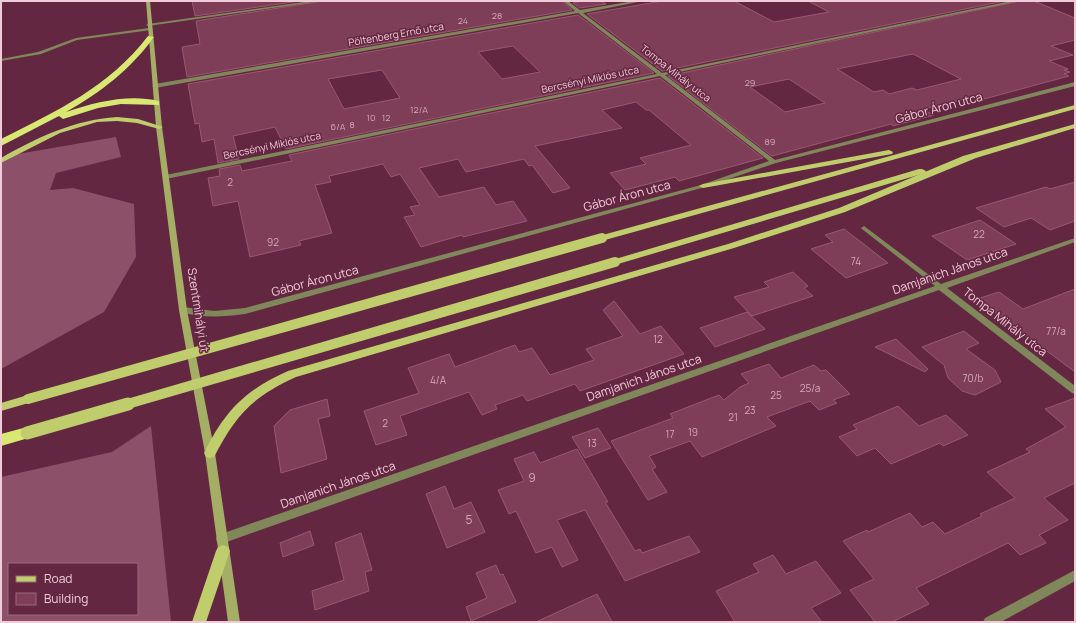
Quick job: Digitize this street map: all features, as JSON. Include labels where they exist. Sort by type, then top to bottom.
[{"type":"highway","points":[[1,143],[103,85],[140,53],[149,31]]},
{"type":"highway","points":[[21,132],[50,120],[101,105],[138,100],[156,103]]},
{"type":"highway","points":[[1,440],[27,433]]},
{"type":"main road","name":"Szentmihályi út","points":[[148,1],[154,86],[183,310],[210,453],[234,622]]},
{"type":"main road","points":[[1,407],[1075,107]]},
{"type":"main road","points":[[1,161],[58,131],[87,121],[114,118],[133,119],[159,127]]},
{"type":"main road","points":[[1,446],[27,433],[1075,126]]},
{"type":"main road","points":[[703,186],[950,141]]},
{"type":"main road","points":[[210,453],[223,428],[250,397],[269,383],[292,374],[731,246],[842,210],[973,156]]},
{"type":"main road","points":[[199,622],[222,545]]},
{"type":"street","points":[[1,60],[39,53],[76,39],[149,31],[320,1]]},
{"type":"street","name":"Tompa Mihály utca","points":[[565,1],[774,162]]},
{"type":"street","name":"Pöltenberg Ernő utca","points":[[154,86],[641,1]]},
{"type":"street","name":"Bercsényi Miklós utca","points":[[166,177],[1017,1]]},
{"type":"street","name":"Gábor Áron utca","points":[[183,310],[203,315],[231,314],[245,311],[703,186],[774,162],[1075,84]]},
{"type":"street","name":"Tompa Mihály utca","points":[[864,228],[1075,391]]},
{"type":"street","name":"Damjanich János utca","points":[[222,545],[1075,240]]},
{"type":"street","points":[[989,622],[1075,575]]},
{"type":"shaded area","points":[[116,137],[121,157],[56,173],[50,190],[73,188],[134,204],[136,257],[104,312],[1,369],[1,163],[18,154]]},
{"type":"shaded area","points":[[151,426],[171,622],[1,622],[1,477],[112,452]]},
{"type":"building","points":[[192,1],[300,1],[195,16]]},
{"type":"building","points":[[323,1],[562,1],[572,10],[187,77],[182,47],[200,44],[196,21]]},
{"type":"building","points":[[583,1],[601,1],[606,4],[580,8],[573,3]]},
{"type":"building","points":[[662,1],[734,1],[774,22],[829,12],[808,1],[1004,1],[662,71],[587,14]]},
{"type":"building","points":[[1020,1],[1034,1],[1075,18],[1075,40],[1051,46],[1073,55],[1049,61],[1068,69],[1064,70],[1070,72],[1064,74],[1069,76],[984,99],[979,96],[922,109],[934,115],[893,126],[891,124],[772,156],[668,76]],"holes":[[[913,54],[961,79],[917,90],[912,88],[889,94],[883,90],[874,92],[837,69]],[[789,79],[825,103],[785,112],[750,87]]]},
{"type":"building","points":[[578,15],[654,73],[286,149],[275,127],[233,136],[239,159],[218,163],[214,139],[202,142],[199,123],[195,124],[188,84]],"holes":[[[513,46],[540,72],[502,79],[478,52]],[[382,70],[400,98],[344,109],[328,79]]]},
{"type":"building","points":[[660,78],[763,158],[679,181],[675,177],[625,190],[610,173],[646,164],[640,158],[691,145],[649,110],[646,110],[636,102],[602,110],[622,128],[535,146],[570,188],[553,193],[532,165],[529,166],[524,159],[466,172],[458,159],[419,168],[439,197],[484,187],[496,205],[513,201],[527,221],[463,237],[462,235],[421,247],[404,217],[415,215],[410,207],[420,205],[400,174],[391,177],[383,164],[329,176],[331,182],[315,185],[332,233],[299,241],[301,245],[250,257],[238,201],[213,206],[208,178],[220,176],[219,169],[240,165],[242,171],[292,161],[289,155]]},
{"type":"building","points":[[1075,182],[1075,221],[1050,230],[1031,218],[1004,227],[976,208],[1046,187],[1050,189]]},
{"type":"building","points":[[980,220],[1016,244],[967,260],[932,236]]},
{"type":"building","points":[[844,229],[888,263],[846,278],[811,249],[833,242],[825,235]]},
{"type":"building","points":[[793,272],[808,286],[804,288],[813,296],[752,316],[734,297],[769,287],[764,282]]},
{"type":"building","points":[[1075,289],[1075,372],[977,299],[999,292],[1023,309]]},
{"type":"building","points":[[614,301],[640,334],[661,326],[684,354],[580,391],[575,384],[527,401],[523,395],[495,405],[497,409],[482,415],[469,392],[400,416],[407,435],[376,445],[364,411],[419,393],[408,368],[449,354],[455,367],[515,345],[519,352],[532,348],[550,375],[594,360],[586,349],[623,336],[603,310]]},
{"type":"building","points":[[747,312],[765,329],[715,347],[700,328]]},
{"type":"building","points":[[964,331],[979,343],[966,349],[995,370],[1001,382],[975,395],[962,391],[948,378],[944,365],[922,347]]},
{"type":"building","points":[[896,339],[928,369],[925,372],[875,347]]},
{"type":"building","points":[[769,364],[781,378],[814,365],[821,371],[826,370],[850,394],[833,400],[837,403],[819,410],[810,401],[767,417],[776,426],[702,457],[690,441],[649,456],[656,467],[652,469],[667,492],[648,500],[611,441],[673,418],[670,414],[719,395],[724,400],[740,387],[749,383],[741,374]]},
{"type":"building","points":[[1075,398],[1075,483],[1044,498],[1068,520],[1039,535],[1046,543],[1020,555],[1008,543],[916,588],[929,604],[892,622],[875,622],[850,590],[874,579],[843,541],[867,530],[868,532],[910,513],[922,527],[933,522],[945,534],[982,516],[980,514],[1015,498],[987,472],[1030,452],[1026,449],[1066,427],[1045,409]]},
{"type":"building","points":[[327,399],[330,416],[318,419],[327,459],[281,473],[274,426],[290,410]]},
{"type":"building","points":[[898,406],[919,426],[946,415],[968,435],[943,446],[940,443],[891,464],[875,448],[857,456],[839,437],[857,429],[853,425]]},
{"type":"building","points":[[598,428],[611,448],[585,458],[572,437]]},
{"type":"building","points":[[577,449],[608,502],[605,502],[635,551],[640,549],[642,553],[689,536],[700,552],[625,581],[585,510],[557,520],[578,560],[562,567],[552,547],[536,553],[516,511],[509,514],[498,490],[524,481],[514,459],[534,452],[540,463]]},
{"type":"building","points":[[445,486],[454,509],[471,502],[485,532],[447,548],[426,494]]},
{"type":"building","points":[[310,531],[314,545],[283,557],[280,543]]},
{"type":"building","points":[[361,533],[372,570],[365,572],[369,591],[315,610],[312,591],[344,580],[335,543]]},
{"type":"building","points":[[773,555],[786,574],[816,561],[841,593],[811,608],[822,622],[735,622],[716,591],[759,572],[753,564]]},
{"type":"building","points":[[496,565],[500,575],[503,574],[516,602],[471,621],[466,607],[487,598],[476,573]]},
{"type":"building","points":[[597,594],[612,622],[536,622]]}]
